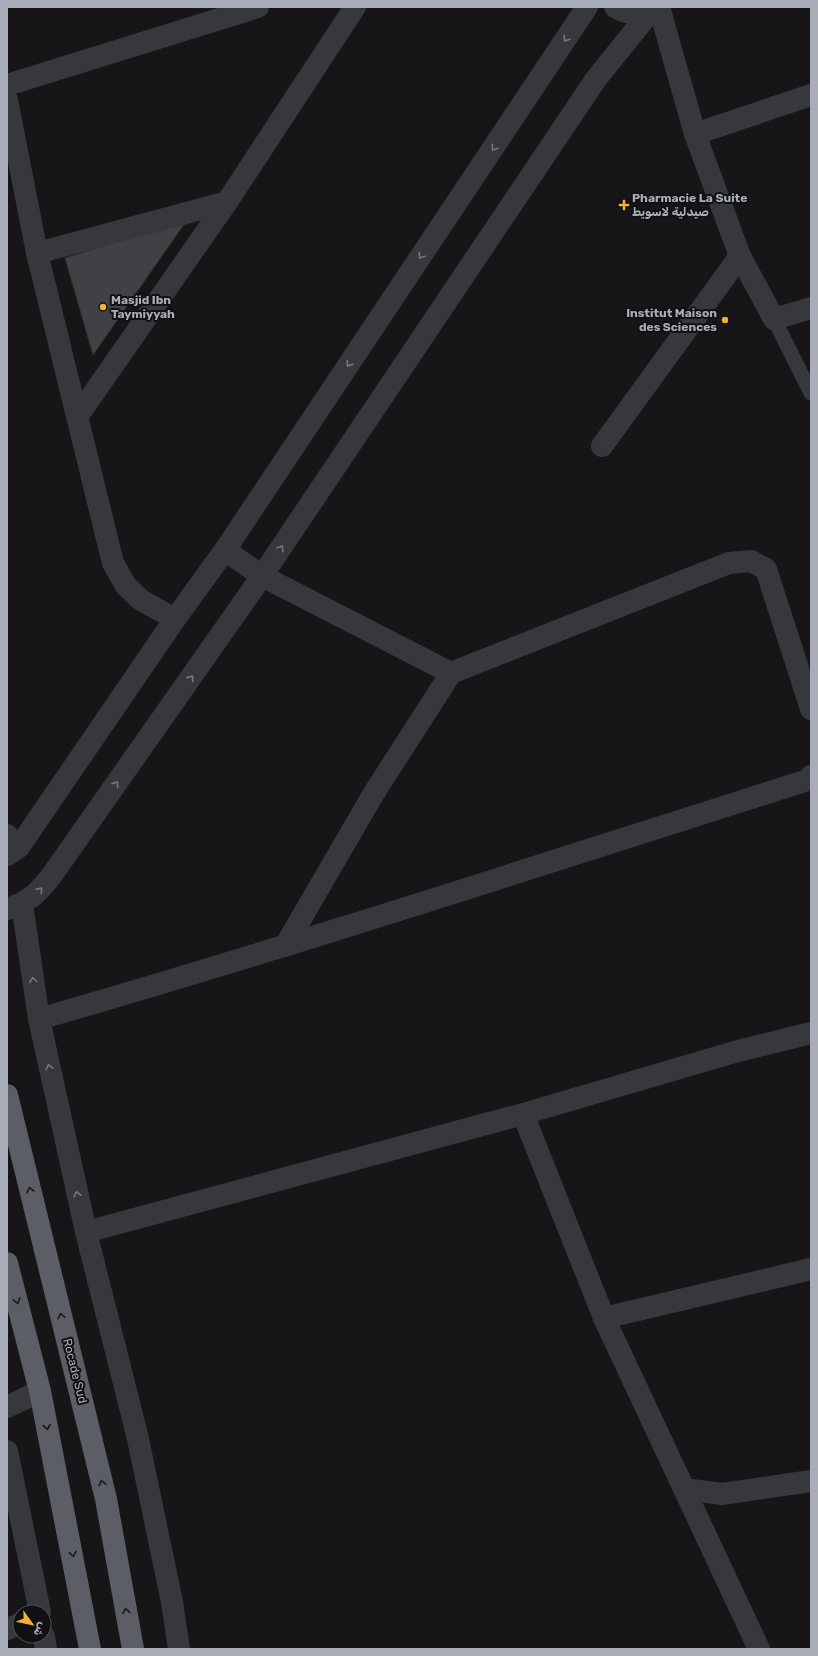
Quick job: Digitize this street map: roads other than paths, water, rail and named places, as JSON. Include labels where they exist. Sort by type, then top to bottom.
[{"type":"highway","name":"Rocade Sud","points":[[7,1095],[106,1499],[133,1649]]},
{"type":"highway","points":[[7,1263],[40,1391],[90,1649]]},
{"type":"street","points":[[7,85],[258,7]]},
{"type":"street","points":[[77,417],[227,202],[355,7]]},
{"type":"street","points":[[11,845],[225,550],[587,7]]},
{"type":"street","points":[[615,7],[630,14],[640,14],[656,9]]},
{"type":"street","points":[[656,9],[695,134],[740,256],[774,319],[811,308]]},
{"type":"street","points":[[179,1649],[172,1602],[138,1440],[86,1232],[14,907],[34,896],[52,875],[262,576],[596,79],[656,9]]},
{"type":"street","points":[[695,134],[811,96]]},
{"type":"street","points":[[7,100],[37,253],[113,563],[126,586],[131,591],[141,600],[175,619]]},
{"type":"street","points":[[37,253],[227,202]]},
{"type":"street","points":[[602,446],[740,256]]},
{"type":"street","points":[[225,550],[262,576],[451,673]]},
{"type":"street","points":[[286,946],[374,792],[451,673],[728,563],[751,561],[766,569],[811,709]]},
{"type":"street","points":[[38,1019],[286,946],[808,780],[811,776]]},
{"type":"street","points":[[86,1232],[523,1114],[738,1051],[811,1033]]},
{"type":"street","points":[[523,1114],[604,1318],[759,1649]]},
{"type":"street","points":[[604,1318],[811,1269]]},
{"type":"street","points":[[7,1407],[40,1391]]},
{"type":"street","points":[[7,1451],[38,1604]]},
{"type":"street","points":[[684,1489],[722,1494],[811,1481]]},
{"type":"lane","points":[[774,319],[811,393]]},
{"type":"place","name":"Pharmacie La Suite صيدلية لاسويط","points":[[624,205]]},
{"type":"place","name":"Masjid Ibn Taymiyyah","points":[[103,307]]},
{"type":"place","name":"Institut Maison des Sciences","points":[[725,320]]}]
